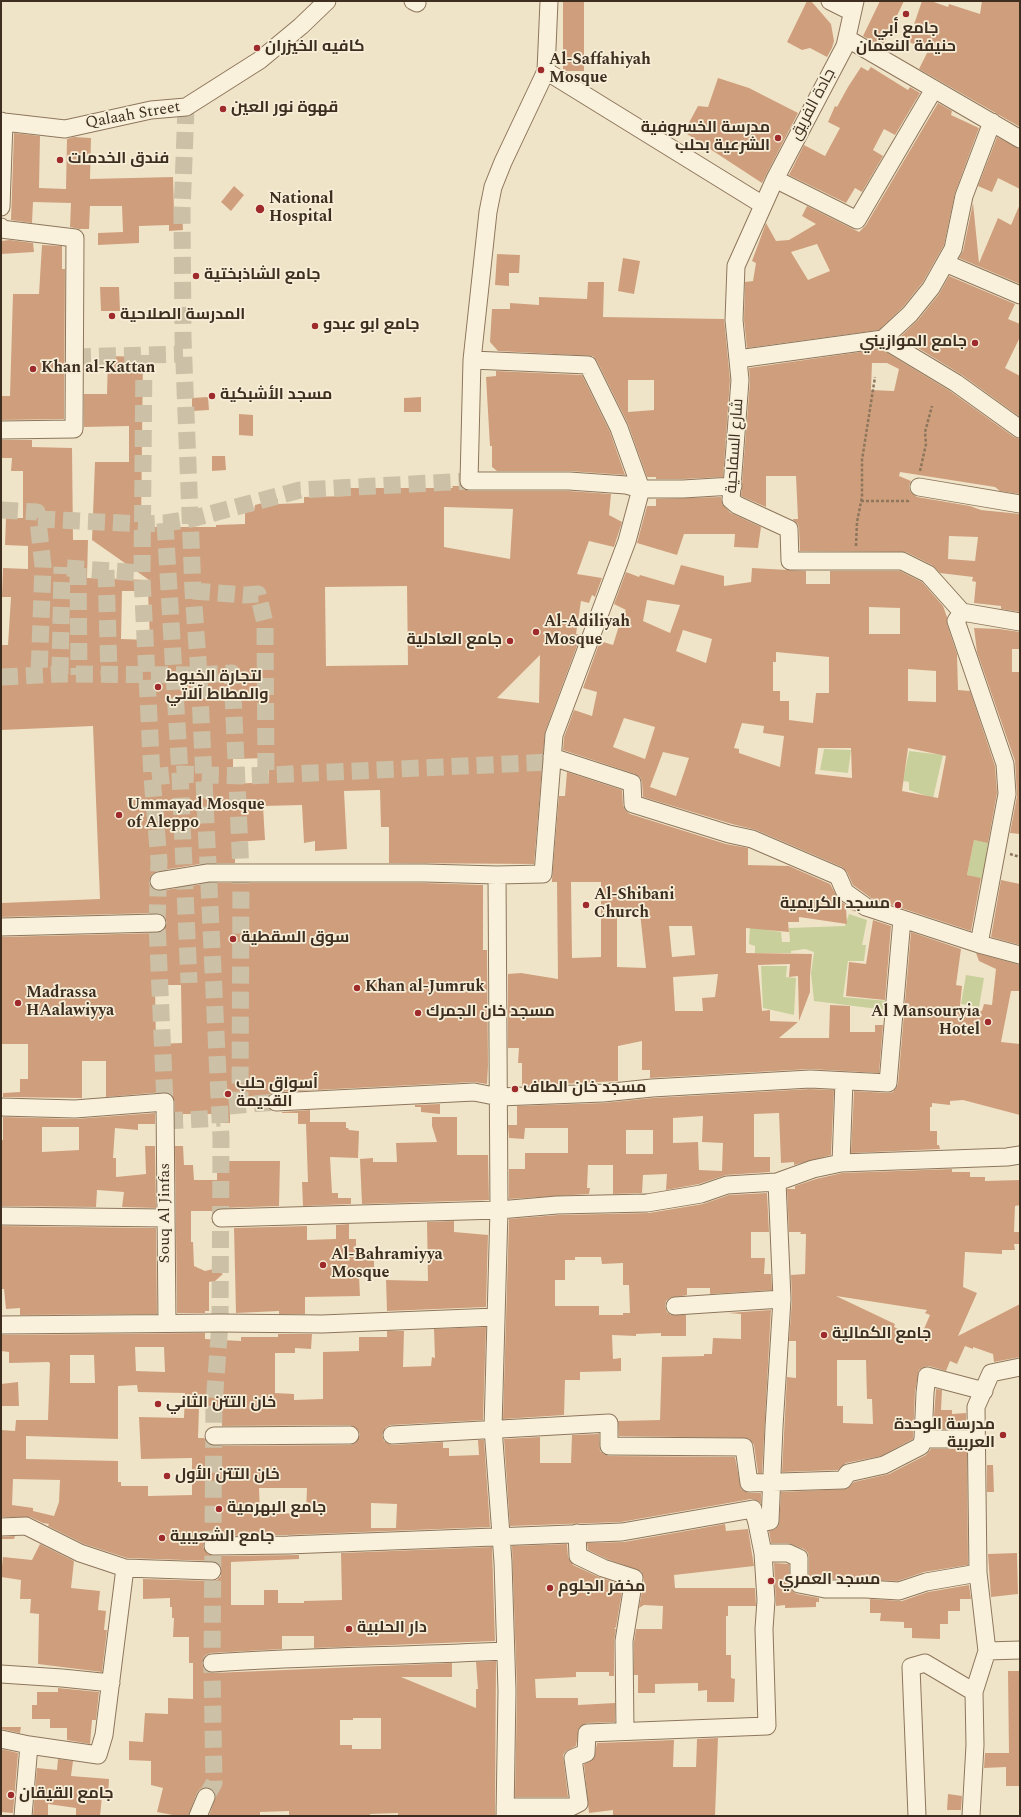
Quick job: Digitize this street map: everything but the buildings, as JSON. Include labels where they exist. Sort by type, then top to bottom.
[{"type":"street","name":"Qalaah Street","points":[[3,122],[65,129],[151,110],[186,107],[260,60],[301,26],[327,1]]},
{"type":"street","points":[[549,1],[546,71],[503,162],[493,187],[488,212],[472,360],[470,481],[569,481],[626,485],[641,489],[683,489],[733,486]]},
{"type":"street","points":[[830,1],[854,7]]},
{"type":"street","name":"جادة الفريق","points":[[763,205],[848,39],[854,7]]},
{"type":"street","points":[[848,39],[1020,139]]},
{"type":"street","points":[[546,71],[763,205]]},
{"type":"street","points":[[775,179],[857,220],[934,89]]},
{"type":"street","points":[[1,207],[3,122]]},
{"type":"street","points":[[738,359],[883,339],[910,314],[927,294],[953,249],[964,196],[992,122]]},
{"type":"street","name":"شارع السفاحية","points":[[763,205],[736,266],[734,320],[740,380],[731,500],[738,505],[789,529],[790,561],[902,561],[928,574],[962,612]]},
{"type":"street","points":[[1,226],[1,229],[75,238],[74,429],[1,430]]},
{"type":"street","points":[[945,264],[1020,295]]},
{"type":"street","points":[[883,339],[956,383],[1020,429]]},
{"type":"street","points":[[159,881],[208,872],[425,873],[497,875],[543,874],[554,735],[627,541],[641,489],[618,428],[588,365],[472,360]]},
{"type":"street","points":[[919,487],[1020,504]]},
{"type":"street","points":[[979,944],[1014,793],[1006,764],[956,621],[962,612],[1020,622]]},
{"type":"street","points":[[552,757],[632,783],[634,804],[729,834],[752,839],[838,876],[844,892],[866,907],[979,944],[1020,955]]},
{"type":"street","points":[[392,1435],[494,1428],[609,1423],[609,1446],[744,1446],[749,1483],[763,1553],[766,1600],[764,1629],[767,1726],[587,1733],[586,1753],[574,1758],[578,1803],[571,1807],[505,1812],[507,1691],[503,1562],[494,1428],[499,1210],[497,875]]},
{"type":"street","points":[[276,1102],[474,1092],[499,1097],[603,1093],[652,1088],[810,1079],[888,1083],[902,919]]},
{"type":"street","points":[[1,927],[157,923]]},
{"type":"street","points":[[842,1163],[844,1081]]},
{"type":"street","name":"Souq Al Jinfas","points":[[1,1107],[75,1109],[165,1102],[167,1323]]},
{"type":"street","points":[[221,1218],[499,1210],[557,1206],[647,1203],[701,1194],[727,1185],[777,1182],[813,1169],[842,1163],[1007,1157],[1020,1155]]},
{"type":"street","points":[[213,1546],[288,1545],[577,1534],[642,1529],[755,1516],[770,1521],[782,1299],[777,1182]]},
{"type":"street","points":[[1,1216],[166,1218]]},
{"type":"street","points":[[675,1306],[782,1299]]},
{"type":"street","points":[[1,1325],[167,1323],[322,1324],[496,1318]]},
{"type":"street","points":[[971,1816],[975,1745],[974,1692],[987,1651],[978,1573],[976,1407],[991,1373],[1020,1367]]},
{"type":"street","points":[[749,1483],[771,1481],[842,1480],[848,1473],[884,1465],[922,1446],[924,1439],[927,1376],[984,1390]]},
{"type":"street","points":[[214,1436],[350,1435]]},
{"type":"street","points":[[924,1439],[977,1439]]},
{"type":"street","points":[[1,1528],[26,1526],[80,1553],[125,1568],[212,1571]]},
{"type":"street","points":[[577,1534],[578,1556],[603,1568],[634,1578],[624,1641],[625,1731]]},
{"type":"street","points":[[763,1553],[788,1553],[799,1558],[799,1584],[825,1589],[899,1591],[926,1582],[978,1573]]},
{"type":"street","points":[[1,1739],[29,1745],[98,1755],[104,1735],[125,1568]]},
{"type":"street","points":[[987,1651],[1020,1650]]},
{"type":"street","points":[[212,1662],[268,1659],[414,1656],[505,1651]]},
{"type":"street","points":[[917,1816],[911,1667],[924,1663],[974,1692]]},
{"type":"street","points":[[1,1674],[111,1683]]},
{"type":"street","points":[[23,1816],[29,1745]]},
{"type":"street","points":[[198,1816],[206,1797]]},
{"type":"path","points":[[855,561],[857,522],[861,501],[862,460],[875,377]]},
{"type":"path","points":[[861,501],[908,501],[919,487],[920,465],[926,444],[925,432],[932,406]]},
{"type":"green space","points":[[824,749],[851,750],[848,773],[820,770]]},
{"type":"green space","points":[[909,751],[943,755],[933,798],[909,790],[909,782],[903,781]]},
{"type":"green space","points":[[974,840],[995,844],[988,880],[967,875]]},
{"type":"green space","points":[[849,914],[867,920],[862,945],[866,945],[864,961],[848,961],[843,997],[888,1001],[886,1010],[814,1001],[811,974],[814,952],[805,949],[791,951],[791,953],[755,953],[755,946],[749,944],[750,926],[767,927],[767,930],[781,932],[782,942],[790,942],[789,928],[845,926]]},
{"type":"green space","points":[[761,966],[787,966],[786,977],[796,978],[794,1015],[763,1008]]},
{"type":"green space","points":[[966,975],[984,978],[979,1007],[961,1004]]},
{"type":"tunnel","points":[[186,107],[182,212],[183,338],[193,591],[199,675],[221,1139],[220,1323],[214,1404],[212,1668],[214,1783],[206,1797]]},
{"type":"tunnel","points":[[74,357],[183,354]]},
{"type":"tunnel","points":[[144,355],[142,578],[152,777],[159,861],[157,923],[165,1102]]},
{"type":"tunnel","points":[[38,519],[143,524],[165,523],[191,519],[300,490],[469,481]]},
{"type":"tunnel","points":[[1,510],[37,512],[43,566],[39,675]]},
{"type":"tunnel","points":[[165,523],[180,774],[189,983]]},
{"type":"tunnel","points":[[60,674],[62,567]]},
{"type":"tunnel","points":[[67,568],[142,573]]},
{"type":"tunnel","points":[[78,568],[79,675]]},
{"type":"tunnel","points":[[106,570],[109,675]]},
{"type":"tunnel","points":[[193,591],[245,595],[258,594],[265,623],[266,775]]},
{"type":"tunnel","points":[[1,677],[60,674],[199,675],[232,673],[241,872],[240,1105]]},
{"type":"tunnel","points":[[152,777],[180,774],[247,776],[551,762]]},
{"type":"tunnel","points":[[229,1106],[276,1102]]},
{"type":"tunnel","points":[[166,1121],[220,1118]]},
{"type":"place","name":"جامع أبي حنيفة النعمان","points":[[906,14]]},
{"type":"place","name":"كافيه الخيزران","points":[[257,48]]},
{"type":"place","name":"Al-Saffahiyah Mosque","points":[[541,70]]},
{"type":"place","name":"قهوة نور العين","points":[[223,109]]},
{"type":"place","name":"مدرسة الخسروفية الشرعية بحلب","points":[[778,138]]},
{"type":"place","name":"فندق الخدمات","points":[[60,160]]},
{"type":"place","name":"National Hospital","points":[[260,209]]},
{"type":"place","name":"جامع الشاذبختية","points":[[196,276]]},
{"type":"place","name":"المدرسة الصلاحية","points":[[112,316]]},
{"type":"place","name":"جامع ابو عبدو","points":[[315,326]]},
{"type":"place","name":"جامع الموازيني","points":[[975,343]]},
{"type":"place","name":"Khan al-Kattan","points":[[33,369]]},
{"type":"place","name":"مسجد الأشبكية","points":[[212,396]]},
{"type":"place","name":"Al-Adiliyah Mosque","points":[[536,632]]},
{"type":"place","name":"جامع العادلية","points":[[510,641]]},
{"type":"place","name":"لتجارة الخيوط والمطاط آلاتي","points":[[158,687]]},
{"type":"place","name":"Ummayad Mosque of Aleppo","points":[[119,815]]},
{"type":"place","name":"Al-Shibani Church","points":[[586,905]]},
{"type":"place","name":"مسجد الكريمية","points":[[898,905]]},
{"type":"place","name":"سوق السقطية","points":[[233,939]]},
{"type":"place","name":"Khan al-Jumruk","points":[[357,988]]},
{"type":"place","name":"Madrassa HAalawiyya","points":[[18,1003]]},
{"type":"place","name":"مسجد خان الجمرك","points":[[418,1013]]},
{"type":"place","name":"Al Mansouryia Hotel","points":[[988,1022]]},
{"type":"place","name":"مسجد خان الطاف","points":[[515,1089]]},
{"type":"place","name":"أسواق حلب القديمة","points":[[228,1094]]},
{"type":"place","name":"Al-Bahramiyya Mosque","points":[[323,1265]]},
{"type":"place","name":"جامع الكمالية","points":[[824,1335]]},
{"type":"place","name":"خان التتن الثاني","points":[[158,1404]]},
{"type":"place","name":"مدرسة الوحدة العربية","points":[[1003,1435]]},
{"type":"place","name":"خان التتن الأول","points":[[167,1476]]},
{"type":"place","name":"جامع البهرمية","points":[[219,1509]]},
{"type":"place","name":"جامع الشعيبية","points":[[162,1538]]},
{"type":"place","name":"مسجد العمري","points":[[771,1581]]},
{"type":"place","name":"مخفر الجلوم","points":[[550,1588]]},
{"type":"place","name":"دار الحلبية","points":[[349,1629]]},
{"type":"place","name":"جامع القيقان","points":[[11,1795]]}]
